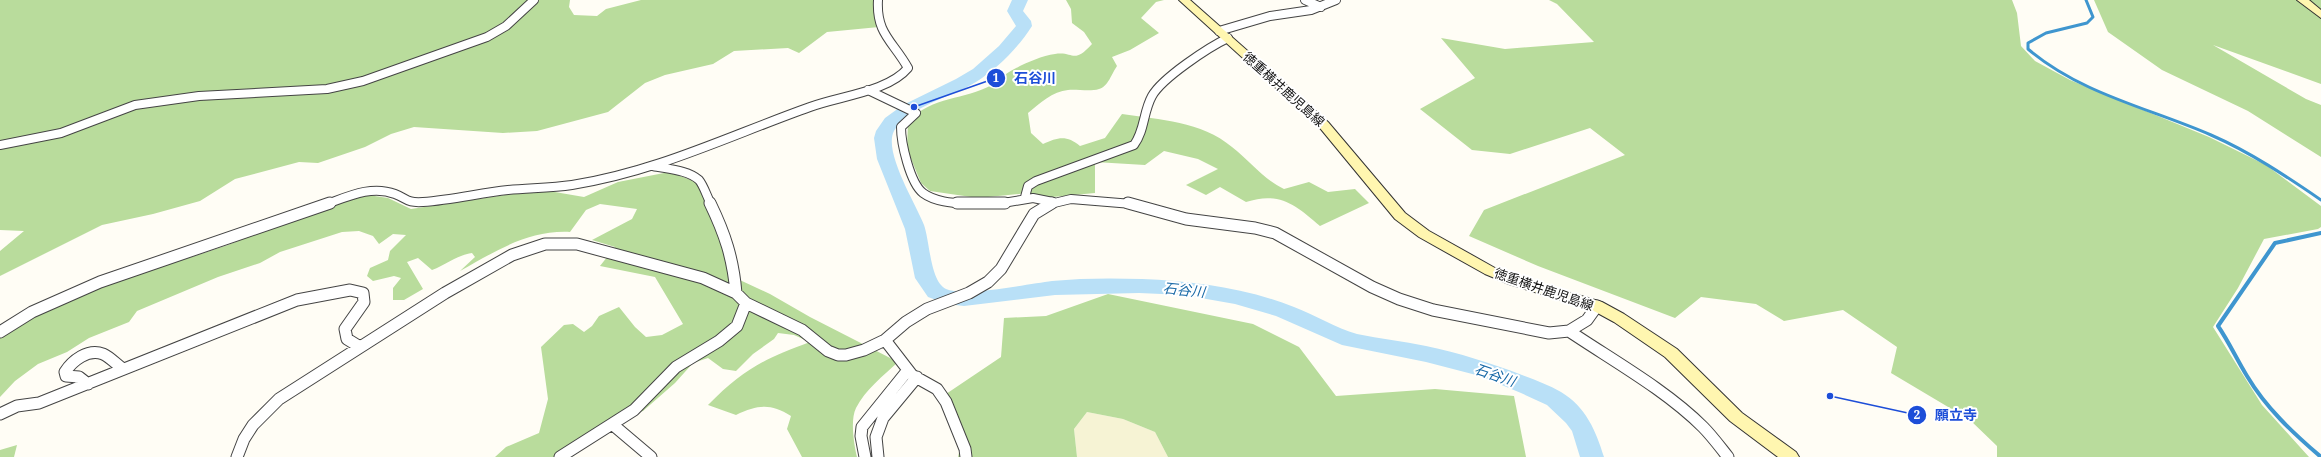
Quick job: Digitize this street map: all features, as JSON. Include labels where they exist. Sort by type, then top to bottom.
[{"type":"main road","name":"徳重横井鹿児島線","points":[[1184,0],[1324,124],[1390,204],[1424,234],[1464,258],[1514,281],[1597,306],[1650,337],[1671,353],[1736,417],[1790,457]]},
{"type":"main road","points":[[2302,0],[2321,15]]},
{"type":"street","points":[[0,145],[61,133],[135,105],[199,96],[327,89],[363,81],[486,37],[506,26],[534,0]]},
{"type":"street","points":[[0,332],[32,312],[100,282],[355,194],[380,190],[396,194],[408,202],[423,202],[508,190],[572,185],[653,166],[703,149],[811,106],[868,90],[902,75],[908,68],[900,52],[887,39],[883,32],[877,15],[878,0]]},
{"type":"street","points":[[1305,0],[1321,7]]},
{"type":"street","points":[[1025,197],[1028,186],[1036,180],[1134,145],[1142,136],[1153,95],[1182,69],[1218,42],[1223,35],[1270,16],[1321,7],[1336,0]]},
{"type":"street","points":[[868,90],[906,106],[916,113],[901,127],[900,142],[907,165],[922,191],[940,200],[953,202],[1002,203],[1025,197],[1045,199],[1053,202]]},
{"type":"street","points":[[653,166],[680,171],[695,177],[700,181],[720,223],[733,262],[736,293]]},
{"type":"street","points":[[237,457],[242,440],[257,418],[280,400],[360,347],[446,293],[512,255],[544,244],[577,244],[703,278],[736,293],[746,303],[802,330],[828,351],[838,356],[846,356],[864,350],[885,340],[906,322],[927,309],[969,293],[988,282],[1001,269],[1028,221],[1042,208],[1053,202],[1071,199],[1126,202],[1186,219],[1256,228],[1275,233],[1292,241],[1372,287],[1399,299],[1433,310],[1518,328],[1549,333],[1569,331],[1587,320],[1597,306]]},
{"type":"street","points":[[0,414],[17,406],[39,403],[297,300],[350,290],[363,293],[364,302],[345,329],[347,339],[360,347]]},
{"type":"street","points":[[560,457],[634,410],[676,367],[719,341],[737,326],[746,303]]},
{"type":"street","points":[[1569,331],[1636,375],[1688,414],[1703,427],[1728,457]]},
{"type":"street","points":[[885,340],[912,374],[937,389],[946,402],[965,449],[966,457]]},
{"type":"street","points":[[88,384],[79,377],[66,376],[64,372],[69,364],[91,353],[100,353],[123,369]]},
{"type":"street","points":[[865,457],[861,436],[862,427],[912,374]]},
{"type":"street","points":[[878,457],[876,437],[883,418],[912,374]]},
{"type":"street","points":[[612,424],[652,457]]},
{"type":"shaded area","points":[[1087,412],[1123,419],[1155,432],[1168,457],[1077,457],[1074,429]]},
{"type":"green space","points":[[0,0],[570,0],[569,7],[574,15],[597,16],[606,9],[641,0],[874,0],[879,27],[827,32],[799,53],[788,48],[734,51],[713,64],[665,75],[645,83],[608,112],[537,131],[503,133],[414,127],[391,134],[365,147],[318,163],[299,162],[235,179],[200,201],[153,214],[102,225],[0,276],[0,251],[24,231],[0,230]]},
{"type":"green space","points":[[1066,0],[1164,0],[1156,2],[1141,18],[1159,33],[1130,50],[1112,57],[1117,66],[1105,86],[1095,90],[1062,91],[1046,98],[1028,113],[1031,133],[1043,144],[1062,138],[1071,140],[1080,146],[1105,138],[1122,114],[1165,120],[1194,127],[1220,138],[1239,152],[1257,170],[1276,185],[1284,189],[1309,182],[1328,192],[1355,189],[1369,203],[1320,226],[1295,206],[1278,199],[1268,198],[1246,202],[1220,187],[1206,195],[1186,185],[1218,169],[1198,159],[1164,151],[1145,165],[1095,162],[1095,193],[1042,198],[1029,193],[978,198],[930,191],[921,183],[907,149],[908,121],[928,107],[992,85],[1009,72],[1031,61],[1055,54],[1077,56],[1081,54],[1092,44],[1084,32],[1072,23],[1071,9]]},
{"type":"green space","points":[[1549,0],[2012,0],[2017,13],[2021,46],[2035,61],[2070,80],[2209,137],[2266,165],[2321,206],[2321,227],[2318,229],[2264,239],[2238,288],[2213,327],[2262,405],[2309,457],[1997,457],[1997,446],[1970,420],[1891,373],[1897,347],[1843,310],[1784,321],[1756,304],[1701,297],[1675,318],[1538,266],[1469,236],[1484,210],[1625,155],[1590,128],[1510,154],[1472,150],[1420,109],[1475,78],[1441,38],[1505,49],[1594,42],[1557,4]]},
{"type":"green space","points":[[2094,0],[2321,0],[2321,84],[2213,45],[2306,99],[2321,105],[2321,157],[2248,111],[2162,70],[2108,32]]},
{"type":"green space","points":[[669,172],[694,181],[710,196],[729,275],[770,294],[810,317],[898,362],[864,395],[856,408],[853,426],[857,457],[802,457],[787,429],[791,416],[777,409],[770,407],[758,407],[736,415],[708,405],[732,383],[754,367],[779,354],[810,342],[794,335],[778,333],[774,339],[753,354],[736,371],[723,369],[708,358],[693,363],[675,383],[643,411],[611,421],[559,457],[495,457],[506,447],[539,433],[548,399],[541,347],[564,325],[573,324],[584,332],[592,326],[599,316],[619,307],[635,327],[646,337],[662,335],[683,324],[655,277],[600,266],[615,247],[592,240],[632,219],[637,209],[600,204],[586,210],[570,232],[540,234],[526,238],[500,249],[460,271],[475,257],[472,253],[461,256],[432,270],[418,258],[407,262],[423,289],[404,300],[393,300],[393,288],[401,278],[394,276],[373,281],[367,276],[370,268],[388,260],[390,251],[406,235],[393,234],[379,244],[373,236],[359,231],[342,232],[280,252],[260,263],[218,277],[137,311],[129,322],[89,338],[67,352],[38,364],[15,381],[0,397],[0,336],[58,294],[89,281],[161,267],[228,245],[302,215],[346,200],[368,195],[388,198],[411,209],[519,193],[549,191],[584,197],[618,182]]},
{"type":"green space","points":[[1108,294],[1253,324],[1299,347],[1336,396],[1435,389],[1514,396],[1526,457],[1168,457],[1155,432],[1123,419],[1087,412],[1074,429],[1077,457],[958,457],[960,448],[946,394],[1001,357],[1004,318],[1046,316]]},
{"type":"green space","points":[[17,445],[14,457],[0,457],[0,450]]},
{"type":"waterway","name":"石谷川","points":[[1020,0],[1016,5],[1015,11],[1023,21],[1024,26],[1005,50],[979,73],[910,108],[892,122],[885,131],[883,148],[886,159],[916,232],[922,265],[928,284],[935,292],[947,297],[964,299],[1055,288],[1139,286],[1184,288],[1236,297],[1284,311],[1350,340],[1426,354],[1486,370],[1529,387],[1555,399],[1574,417],[1583,428],[1592,457]]},
{"type":"waterway","points":[[2086,0],[2093,17],[2087,23],[2046,33],[2028,43],[2028,49],[2049,65],[2070,78],[2093,89],[2116,99],[2188,125],[2240,149],[2281,173],[2321,200]]},
{"type":"waterway","points":[[2321,233],[2275,243],[2218,326],[2254,388],[2290,429],[2321,457]]},
{"type":"place","name":"石谷川","points":[[914,107]]},
{"type":"place","name":"願立寺","points":[[1830,396]]}]
